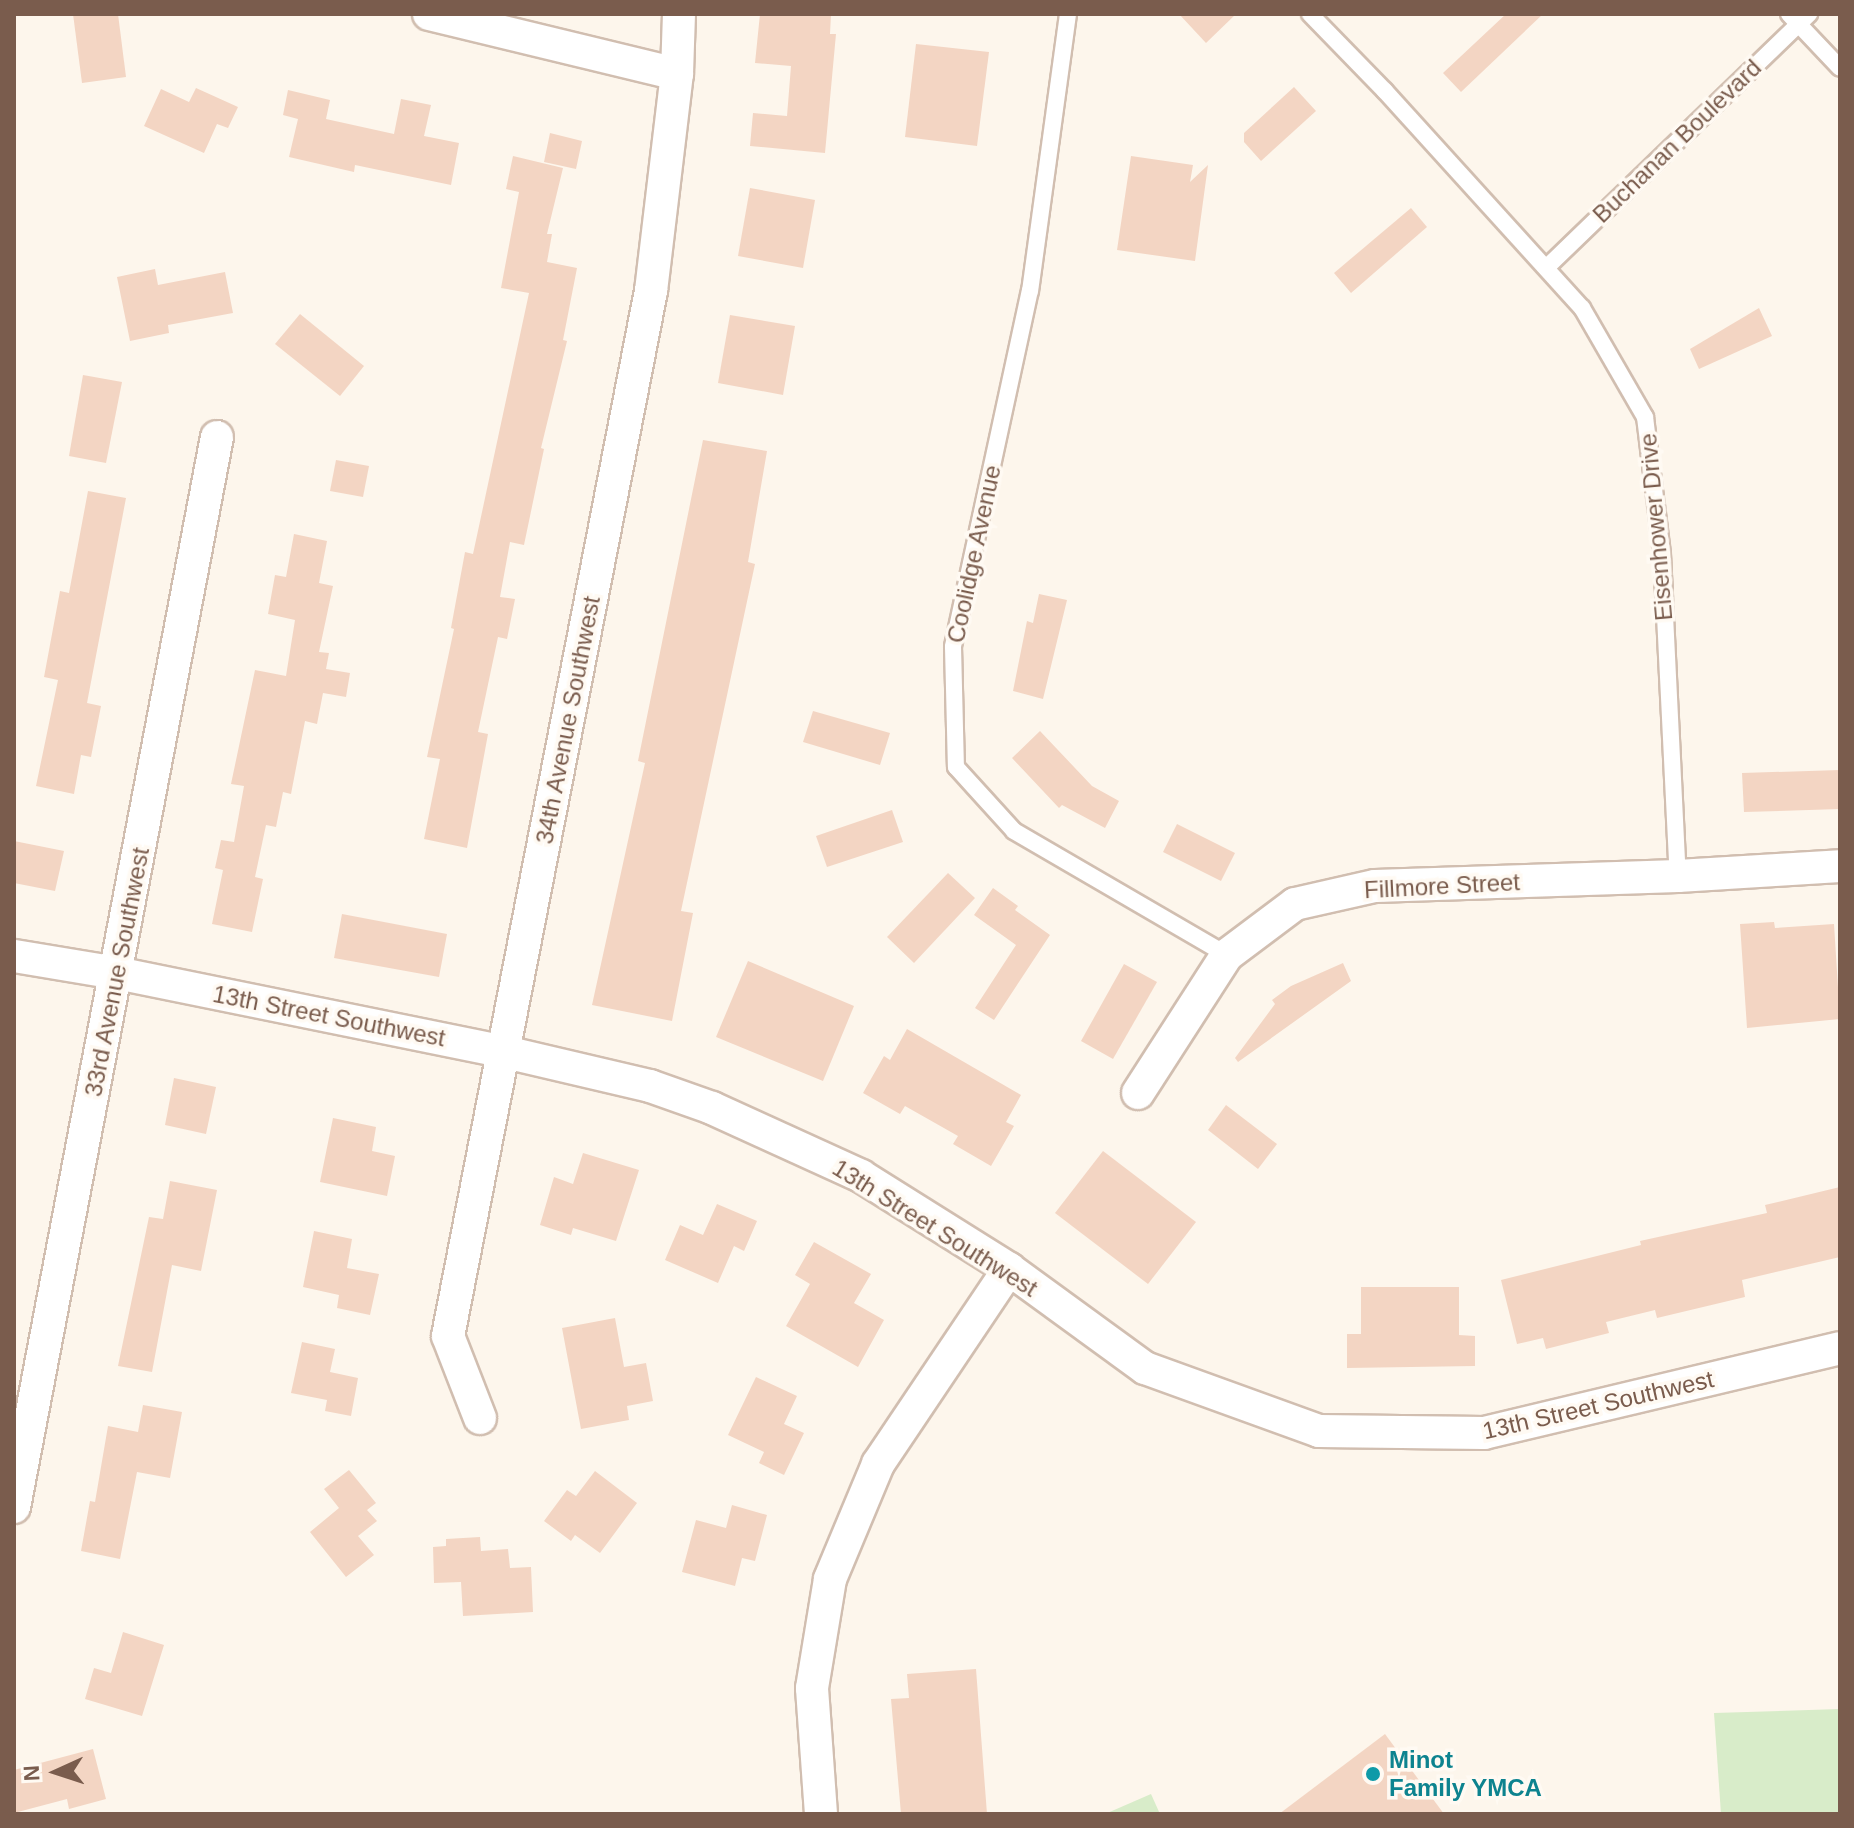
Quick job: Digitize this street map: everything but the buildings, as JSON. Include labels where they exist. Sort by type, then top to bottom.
[{"type":"street","points":[[429,14],[677,74]]},
{"type":"street","name":"34th Avenue Southwest","points":[[480,1418],[448,1336],[651,291],[677,74],[679,14]]},
{"type":"street","name":"33rd Avenue Southwest","points":[[14,1507],[217,437]]},
{"type":"street","name":"Fillmore Street","points":[[1138,1093],[1227,955],[1295,904],[1375,886],[1678,876],[1840,866]]},
{"type":"street","name":"13th Street Southwest","points":[[14,956],[117,973],[505,1052],[650,1086],[712,1108],[861,1176],[1009,1269],[1145,1368],[1319,1431],[1484,1433],[1840,1348]]},
{"type":"street","points":[[821,1814],[812,1688],[830,1579],[878,1464],[1009,1269]]},
{"type":"lane","name":"Coolidge Avenue","points":[[1068,14],[1030,290],[953,647],[956,767],[1014,831],[1227,955]]},
{"type":"lane","name":"Eisenhower Drive","points":[[1310,14],[1385,91],[1582,308],[1645,417],[1662,554],[1678,876]]},
{"type":"lane","name":"Buchanan Boulevard","points":[[1546,268],[1799,17]]},
{"type":"lane","points":[[1799,17],[1840,68]]},
{"type":"green space","points":[[1840,1709],[1840,1814],[1721,1814],[1714,1713]]},
{"type":"green space","points":[[1151,1794],[1160,1814],[1105,1814]]},
{"type":"place","name":"Minot Family YMCA","points":[[1373,1774]]}]
